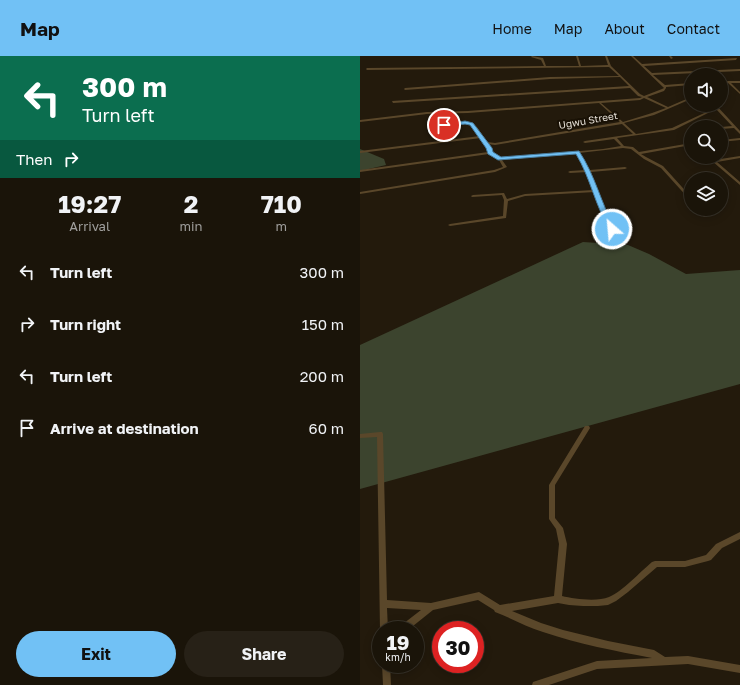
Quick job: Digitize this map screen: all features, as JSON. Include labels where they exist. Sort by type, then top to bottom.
[{"type":"street","points":[[577,56],[580,66]]},
{"type":"street","points":[[606,56],[610,66],[643,98],[670,108]]},
{"type":"street","points":[[632,56],[664,86],[684,85]]},
{"type":"street","points":[[732,56],[740,62]]},
{"type":"street","points":[[532,57],[542,59],[545,66]]},
{"type":"street","points":[[641,65],[736,59]]},
{"type":"street","points":[[367,69],[610,66]]},
{"type":"street","points":[[652,74],[740,70]]},
{"type":"street","points":[[405,89],[550,78],[619,76]]},
{"type":"street","points":[[728,82],[740,82]]},
{"type":"street","points":[[728,82],[740,93]]},
{"type":"street","points":[[360,121],[399,115],[445,111],[468,112],[600,103],[643,98],[663,90],[665,88],[664,86]]},
{"type":"street","points":[[393,102],[630,87]]},
{"type":"street","name":"Ugwu Street","points":[[485,143],[495,144],[621,123],[670,108],[684,101]]},
{"type":"street","points":[[600,103],[636,135]]},
{"type":"street","points":[[585,142],[673,129],[709,112]]},
{"type":"street","points":[[721,112],[740,133]]},
{"type":"street","points":[[360,193],[501,169],[505,167],[500,159],[490,153],[476,128],[469,123],[444,125]]},
{"type":"street","points":[[728,127],[734,127]]},
{"type":"street","points":[[360,152],[482,137]]},
{"type":"street","points":[[614,138],[623,147]]},
{"type":"street","points":[[728,140],[740,139]]},
{"type":"street","points":[[639,153],[684,145]]},
{"type":"street","points":[[500,159],[623,147],[632,148],[662,167],[684,192]]},
{"type":"street","points":[[577,152],[589,171],[604,214],[612,229]]},
{"type":"street","points":[[360,171],[490,153]]},
{"type":"street","points":[[740,157],[714,161],[740,184]]},
{"type":"street","points":[[570,172],[625,168]]},
{"type":"street","points":[[506,200],[525,195],[596,191]]},
{"type":"street","points":[[450,224],[505,217],[506,200],[503,197],[504,194],[473,196]]},
{"type":"street","points":[[558,599],[563,544],[559,528],[552,519],[552,485],[587,428]]},
{"type":"street","points":[[360,436],[380,434],[384,621]]},
{"type":"street","points":[[498,609],[558,599],[568,603],[608,601],[637,581],[655,564],[685,564],[708,558],[719,546],[740,535]]},
{"type":"street","points":[[384,604],[431,607],[479,596],[498,609],[538,627],[579,640],[654,654],[663,661]]},
{"type":"street","points":[[413,621],[431,607]]},
{"type":"street","points":[[536,685],[597,665],[688,660],[740,670]]},
{"type":"street","points":[[386,673],[387,685]]},
{"type":"green space","points":[[360,149],[384,159],[386,165],[360,171]]},
{"type":"green space","points":[[583,242],[628,245],[649,254],[686,274],[740,270],[740,384],[360,489],[360,345]]},
{"type":"route","points":[[444,125],[465,122],[472,124],[489,148],[490,153],[500,159],[577,152],[589,171],[604,214],[612,229]]}]
